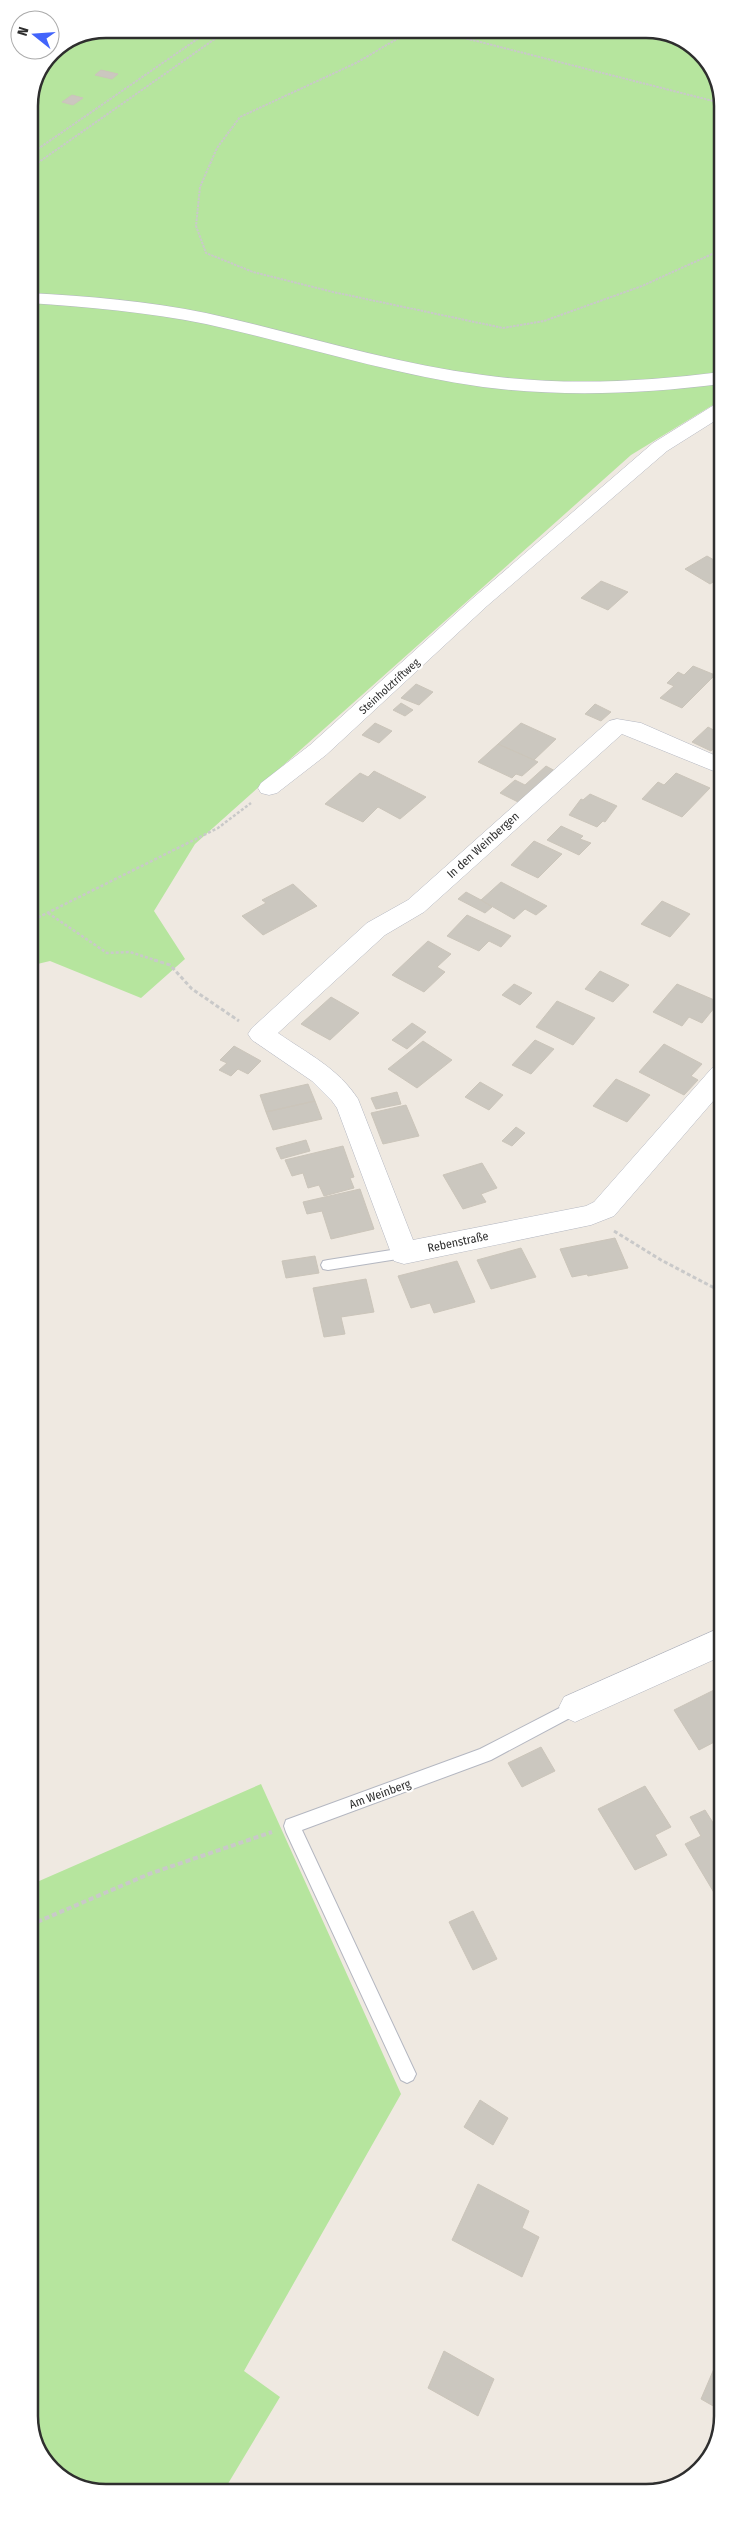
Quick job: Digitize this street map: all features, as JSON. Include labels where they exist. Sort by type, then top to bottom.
[{"type":"street","points":[[38,299],[118,304],[177,313],[385,363],[483,381],[545,386],[616,387],[714,378]]},
{"type":"street","name":"Steinholztriftweg","points":[[269,788],[318,750],[480,602],[660,447],[714,413]]},
{"type":"street","name":"In den Weinbergen","points":[[261,1034],[376,929],[416,906],[617,726],[633,728],[714,764]]},
{"type":"street","points":[[261,1034],[321,1072],[341,1092],[349,1106],[404,1253]]},
{"type":"street","name":"Rebenstraße","points":[[404,1253],[591,1215],[604,1209],[615,1199],[714,1084]]},
{"type":"street","name":"Am Weinberg","points":[[575,1707],[714,1645]]},
{"type":"lane","points":[[328,1265],[404,1253]]},
{"type":"lane","name":"Am Weinberg","points":[[292,1826],[485,1755],[575,1707]]},
{"type":"lane","points":[[292,1826],[407,2074]]},
{"type":"path","points":[[38,149],[200,37]]},
{"type":"path","points":[[38,163],[217,37]]},
{"type":"path","points":[[399,38],[356,63],[240,117],[217,148],[200,187],[196,226],[206,253],[262,275],[371,301],[503,328],[544,321],[624,293],[714,253]]},
{"type":"path","points":[[463,38],[713,101]]},
{"type":"path","points":[[38,918],[218,828],[269,788]]},
{"type":"path","points":[[48,913],[107,953],[130,952],[170,965],[192,989],[261,1034]]},
{"type":"path","points":[[591,1215],[661,1260],[714,1288]]},
{"type":"path","points":[[38,1921],[65,1908],[178,1863],[292,1826]]},
{"type":"green space","points":[[105,37],[650,38],[663,40],[680,47],[697,61],[704,71],[712,92],[714,105],[714,404],[631,455],[195,844],[154,911],[185,959],[141,998],[50,961],[38,964],[38,105],[39,92],[49,68],[55,60],[60,60],[60,55],[68,49],[79,43]]},
{"type":"green space","points":[[261,1784],[401,2094],[244,2371],[280,2397],[228,2483],[92,2482],[79,2478],[61,2467],[47,2450],[41,2438],[38,2416],[38,1882]]},
{"type":"building","points":[[101,70],[118,74],[112,79],[95,75]]},
{"type":"building","points":[[72,95],[83,98],[73,105],[62,102]]},
{"type":"building","points":[[707,556],[714,560],[714,581],[710,584],[685,569]]},
{"type":"building","points":[[601,581],[628,592],[608,610],[581,598]]},
{"type":"building","points":[[693,666],[714,676],[682,708],[660,698],[674,686],[667,683],[678,672],[684,675]]},
{"type":"building","points":[[416,684],[433,692],[419,705],[401,698]]},
{"type":"building","points":[[401,703],[413,710],[405,716],[393,710]]},
{"type":"building","points":[[595,704],[611,712],[601,721],[585,714]]},
{"type":"building","points":[[375,723],[392,731],[379,743],[362,735]]},
{"type":"building","points":[[521,723],[556,739],[534,760],[498,744]]},
{"type":"building","points":[[708,727],[714,730],[714,748],[711,751],[692,742]]},
{"type":"building","points":[[498,744],[538,762],[522,776],[516,774],[512,778],[478,762]]},
{"type":"building","points":[[546,766],[557,772],[535,792],[531,790],[518,802],[500,793],[515,780],[525,785]]},
{"type":"building","points":[[374,771],[426,797],[400,819],[378,807],[363,822],[325,804],[360,773],[368,777]]},
{"type":"building","points":[[676,773],[710,788],[682,817],[642,799],[658,782],[664,785]]},
{"type":"building","points":[[590,794],[617,806],[605,822],[603,821],[597,827],[569,815],[581,799],[583,800]]},
{"type":"building","points":[[561,826],[583,836],[580,839],[591,843],[579,855],[547,840]]},
{"type":"building","points":[[534,841],[562,854],[538,878],[511,865]]},
{"type":"building","points":[[501,882],[547,906],[536,915],[525,909],[514,919],[481,900]]},
{"type":"building","points":[[293,884],[317,906],[263,935],[242,916],[266,903],[262,900]]},
{"type":"building","points":[[466,892],[492,907],[485,913],[458,899]]},
{"type":"building","points":[[662,901],[690,914],[670,937],[641,924]]},
{"type":"building","points":[[467,915],[511,936],[501,947],[489,941],[479,951],[447,936]]},
{"type":"building","points":[[428,941],[451,954],[437,967],[445,972],[424,992],[392,975]]},
{"type":"building","points":[[600,971],[629,985],[613,1002],[585,989]]},
{"type":"building","points":[[514,984],[532,993],[520,1005],[502,995]]},
{"type":"building","points":[[677,984],[714,1000],[714,1008],[702,1023],[689,1017],[682,1026],[653,1012]]},
{"type":"building","points":[[331,997],[359,1013],[330,1040],[301,1024]]},
{"type":"building","points":[[557,1001],[595,1018],[573,1045],[536,1027]]},
{"type":"building","points":[[412,1023],[426,1032],[407,1049],[392,1040]]},
{"type":"building","points":[[535,1040],[554,1049],[531,1074],[512,1065]]},
{"type":"building","points":[[423,1041],[452,1060],[417,1088],[388,1069]]},
{"type":"building","points":[[664,1044],[702,1064],[691,1076],[698,1080],[684,1095],[639,1072]]},
{"type":"building","points":[[234,1046],[261,1061],[248,1074],[238,1069],[231,1076],[219,1070],[227,1063],[220,1060]]},
{"type":"building","points":[[616,1079],[650,1095],[627,1122],[593,1106]]},
{"type":"building","points":[[480,1082],[503,1095],[489,1110],[465,1097]]},
{"type":"building","points":[[308,1084],[315,1101],[266,1112],[260,1095]]},
{"type":"building","points":[[397,1092],[401,1104],[376,1109],[371,1098]]},
{"type":"building","points":[[315,1101],[322,1119],[273,1130],[266,1112]]},
{"type":"building","points":[[406,1105],[419,1136],[383,1144],[371,1113]]},
{"type":"building","points":[[516,1127],[525,1133],[512,1146],[502,1141]]},
{"type":"building","points":[[306,1140],[310,1151],[281,1159],[276,1148]]},
{"type":"building","points":[[343,1146],[354,1177],[350,1178],[354,1188],[324,1196],[319,1185],[308,1188],[303,1173],[292,1176],[285,1160]]},
{"type":"building","points":[[482,1163],[497,1188],[481,1194],[486,1202],[463,1209],[443,1175]]},
{"type":"building","points":[[360,1189],[374,1229],[331,1239],[322,1211],[307,1214],[303,1202]]},
{"type":"building","points":[[615,1238],[628,1268],[588,1276],[587,1274],[572,1277],[560,1249]]},
{"type":"building","points":[[521,1248],[536,1277],[491,1289],[477,1260]]},
{"type":"building","points":[[315,1256],[319,1273],[286,1278],[282,1261]]},
{"type":"building","points":[[457,1261],[475,1302],[434,1313],[430,1303],[411,1308],[398,1276]]},
{"type":"building","points":[[366,1279],[374,1312],[341,1317],[345,1334],[324,1337],[313,1288]]},
{"type":"building","points":[[714,1690],[714,1742],[699,1750],[674,1710]]},
{"type":"building","points":[[541,1747],[555,1771],[522,1787],[508,1763]]},
{"type":"building","points":[[645,1786],[671,1827],[655,1835],[667,1855],[635,1870],[598,1809]]},
{"type":"building","points":[[705,1810],[714,1824],[714,1893],[685,1844],[701,1836],[690,1817]]},
{"type":"building","points":[[473,1911],[497,1959],[473,1970],[449,1922]]},
{"type":"building","points":[[480,2100],[508,2118],[493,2145],[464,2127]]},
{"type":"building","points":[[478,2184],[529,2211],[522,2228],[539,2237],[522,2277],[452,2240]]},
{"type":"building","points":[[444,2351],[494,2379],[478,2416],[428,2388]]},
{"type":"building","points":[[714,2369],[714,2406],[701,2399]]}]
